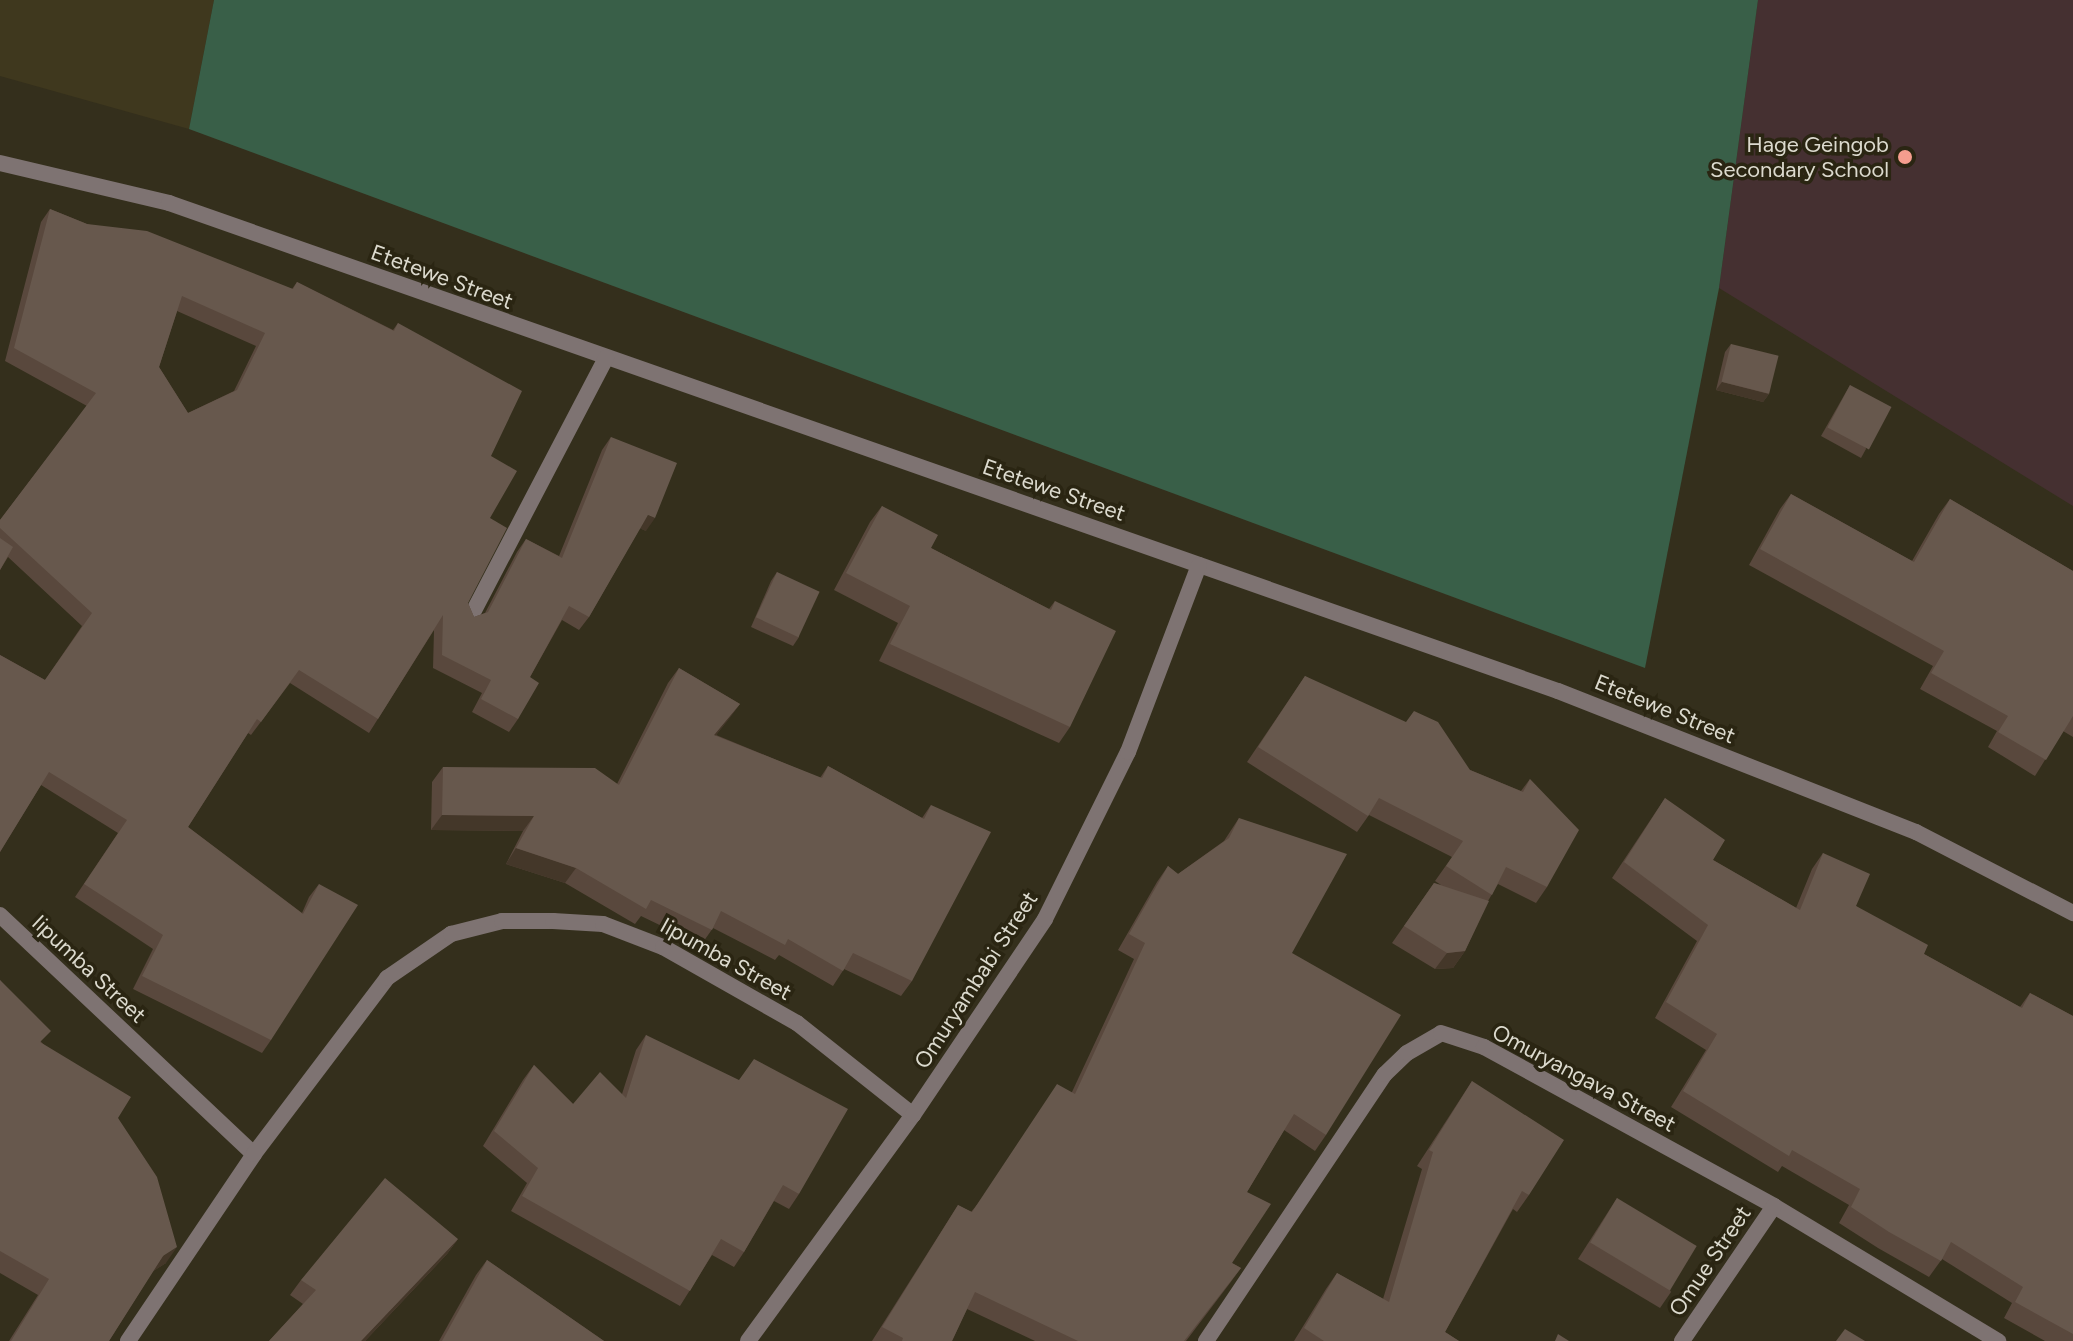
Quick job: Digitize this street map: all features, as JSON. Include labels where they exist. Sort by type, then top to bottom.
[{"type":"street","name":"Etetewe Street","points":[[0,163],[169,203],[1558,691],[1916,832],[2073,913]]},
{"type":"street","points":[[469,620],[606,358]]},
{"type":"street","name":"Omuryambabi Street","points":[[748,1341],[913,1115],[1045,919],[1128,752],[1199,565]]},
{"type":"street","name":"Iipumba Street","points":[[0,915],[254,1154]]},
{"type":"street","name":"Iipumba Street","points":[[128,1341],[254,1154],[387,978],[451,934],[502,921],[603,924],[663,947],[797,1023],[913,1115]]},
{"type":"street","name":"Omuryangava Street","points":[[1206,1341],[1385,1074],[1407,1053],[1441,1033],[1484,1047],[1774,1206],[1998,1341]]},
{"type":"street","name":"Omue Street","points":[[1682,1341],[1774,1206]]},
{"type":"shaded area","points":[[0,0],[214,0],[189,129],[0,76]]},
{"type":"shaded area","name":"Hage Geingob Secondary School","points":[[1758,0],[2073,0],[2073,506],[1719,288]]},
{"type":"green space","points":[[214,0],[1758,0],[1719,288],[1645,668],[189,129]]},
{"type":"building","points":[[50,209],[87,224],[147,231],[293,289],[297,282],[394,331],[398,323],[522,391],[491,456],[517,471],[490,518],[507,528],[468,603],[474,617],[488,612],[526,539],[562,558],[611,437],[677,463],[655,518],[648,515],[589,617],[569,606],[530,677],[539,683],[518,719],[481,699],[491,680],[442,655],[443,615],[378,719],[299,670],[261,722],[257,719],[188,827],[303,914],[319,884],[358,905],[271,1040],[142,976],[163,935],[84,884],[127,820],[49,772],[0,852],[0,655],[45,680],[92,613],[0,528],[0,520],[96,393],[14,348]],"holes":[[[182,296],[265,333],[237,390],[188,413],[159,367]]]},
{"type":"building","points":[[1731,344],[1779,356],[1769,394],[1722,382]]},
{"type":"building","points":[[1850,385],[1891,407],[1869,449],[1827,427]]},
{"type":"building","points":[[1791,494],[1914,562],[1950,499],[2073,571],[2073,716],[2046,760],[1998,732],[2008,716],[1931,673],[1944,651],[1760,549]]},
{"type":"building","points":[[882,506],[938,535],[931,548],[1051,610],[1055,601],[1116,631],[1070,727],[890,644],[910,606],[846,573]]},
{"type":"building","points":[[0,538],[13,547],[0,570]]},
{"type":"building","points":[[777,572],[820,592],[798,637],[756,617]]},
{"type":"building","points":[[679,668],[740,704],[714,735],[822,778],[828,766],[924,819],[931,805],[991,832],[912,981],[853,953],[843,971],[788,939],[785,945],[721,911],[712,930],[651,900],[646,909],[576,868],[516,848],[534,816],[442,815],[443,767],[595,768],[619,785]]},
{"type":"building","points":[[1305,676],[1406,722],[1414,711],[1438,722],[1470,770],[1523,792],[1530,779],[1579,830],[1547,887],[1506,867],[1492,895],[1446,866],[1463,841],[1379,798],[1368,816],[1258,747]]},
{"type":"building","points":[[1665,798],[1725,840],[1713,860],[1800,910],[1823,853],[1870,874],[1856,906],[1928,945],[1924,954],[2022,1008],[2030,993],[2073,1016],[2073,1334],[2015,1302],[2023,1287],[1951,1242],[1941,1261],[1889,1232],[1851,1207],[1860,1189],[1792,1150],[1789,1156],[1683,1091],[1717,1034],[1666,1002],[1708,925],[1624,862]]},
{"type":"building","points":[[1239,818],[1347,854],[1292,953],[1401,1015],[1326,1135],[1294,1114],[1247,1192],[1271,1204],[1232,1263],[1241,1268],[1184,1341],[1078,1341],[975,1292],[952,1341],[902,1341],[903,1338],[882,1327],[958,1205],[972,1212],[1057,1084],[1075,1094],[1145,943],[1129,934],[1168,866],[1178,874],[1229,838]]},
{"type":"building","points":[[1434,883],[1489,901],[1465,951],[1447,953],[1404,926]]},
{"type":"building","points":[[0,980],[51,1031],[40,1042],[131,1097],[118,1118],[157,1177],[177,1247],[163,1256],[109,1341],[11,1341],[49,1279],[0,1251]]},
{"type":"building","points":[[646,1035],[739,1080],[754,1059],[848,1109],[799,1194],[783,1185],[744,1252],[721,1239],[690,1291],[522,1196],[538,1168],[494,1131],[534,1065],[573,1104],[600,1072],[626,1098]]},
{"type":"building","points":[[1472,1081],[1564,1140],[1529,1195],[1522,1191],[1445,1332],[1459,1341],[1324,1341],[1304,1328],[1337,1273],[1389,1302],[1433,1152],[1429,1150]]},
{"type":"building","points":[[385,1178],[458,1239],[361,1341],[269,1341],[316,1290],[301,1280]]},
{"type":"building","points":[[1617,1198],[1697,1246],[1670,1290],[1590,1243]]},
{"type":"building","points":[[487,1260],[604,1341],[442,1341]]},
{"type":"building","points":[[1845,1329],[1865,1341],[1836,1341]]},
{"type":"building","points":[[1558,1334],[1569,1341],[1555,1341]]},
{"type":"place","name":"Hage Geingob Secondary School","points":[[1905,157]]}]
